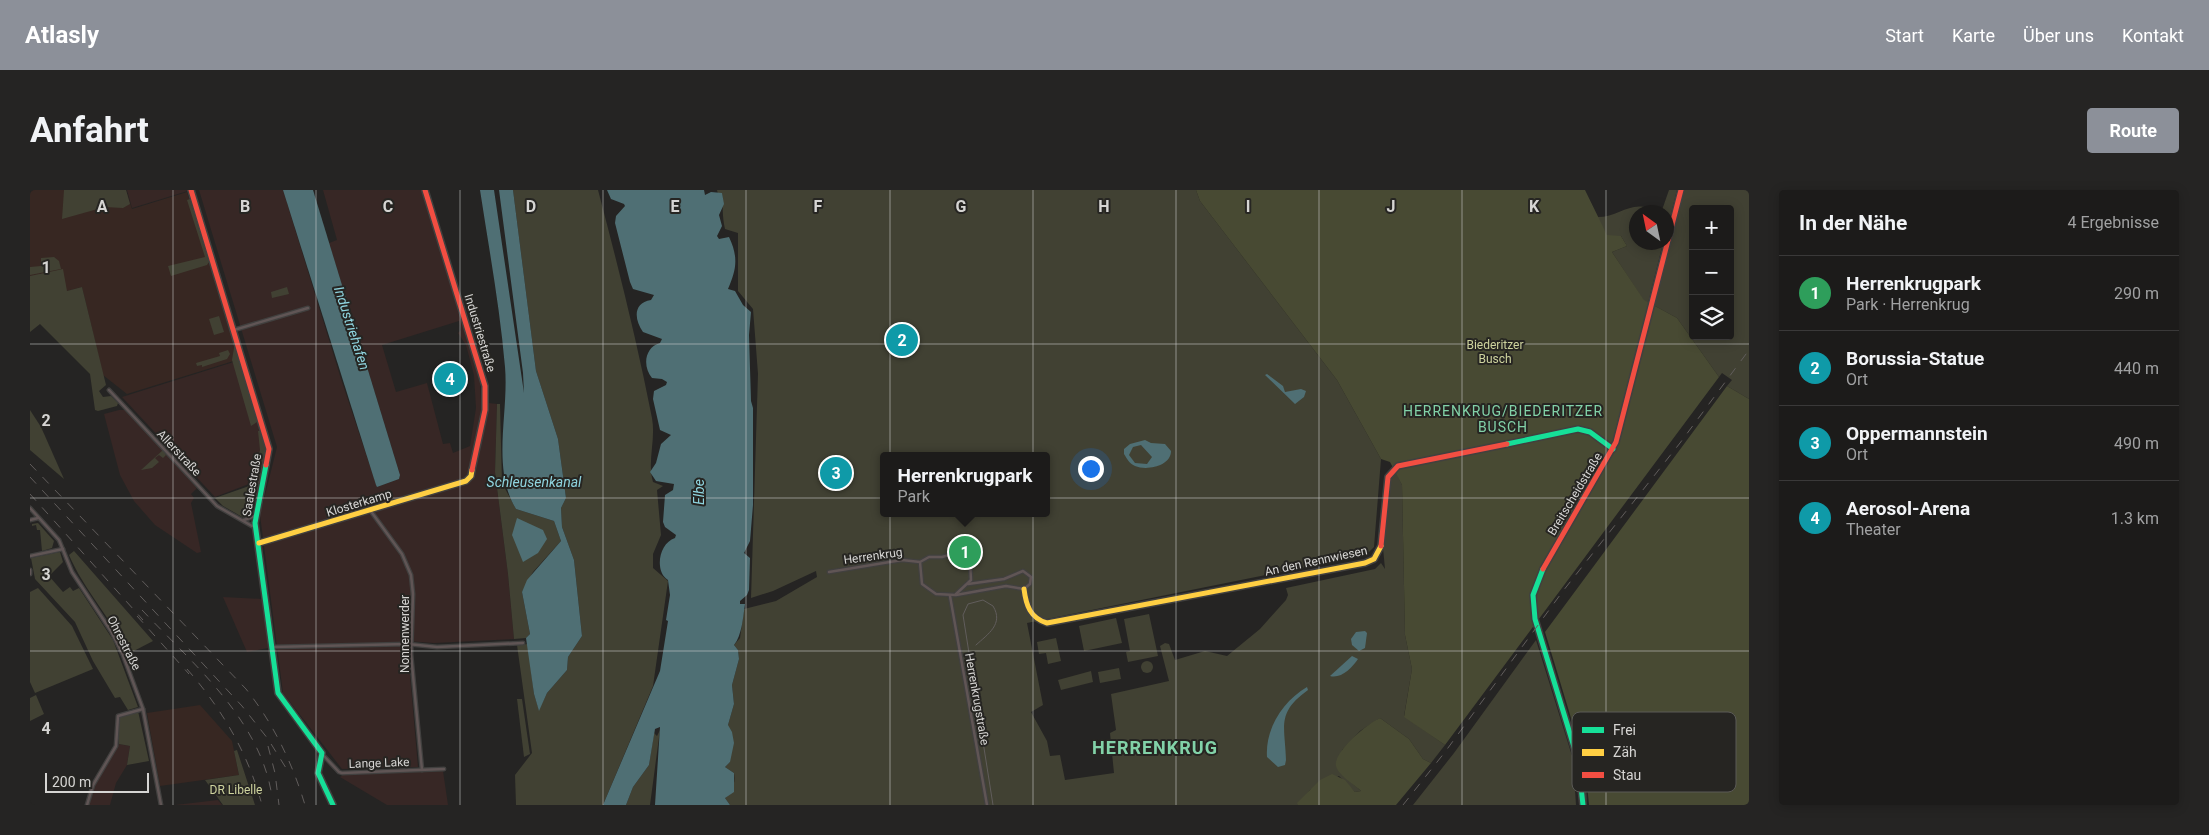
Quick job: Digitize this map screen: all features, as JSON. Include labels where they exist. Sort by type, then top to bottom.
[{"type":"street","name":"Saalestraße","points":[[191,190],[269,449],[255,516],[279,696],[323,755]]},
{"type":"street","name":"Industriestraße","points":[[425,190],[485,386],[485,410],[472,471],[470,478],[464,482]]},
{"type":"street","name":"Breitscheidstraße","points":[[1572,740],[1536,625],[1533,595],[1541,569],[1613,450],[1619,433],[1681,190]]},
{"type":"street","points":[[234,330],[308,308]]},
{"type":"street","name":"Allerstraße","points":[[109,390],[217,506],[252,526],[256,526]]},
{"type":"street","name":"An den Rennwiesen","points":[[1024,588],[1031,615],[1036,620],[1047,623],[1365,563],[1374,559],[1381,550],[1388,477],[1398,466],[1578,430],[1590,432],[1613,450]]},
{"type":"street","name":"Klosterkamp","points":[[259,543],[464,482]]},
{"type":"street","name":"Ohrestraße","points":[[30,508],[60,540],[72,572],[111,631],[123,654],[142,709],[161,805]]},
{"type":"street","name":"Nonnenwerder","points":[[370,510],[402,554],[411,575],[413,594],[411,644],[422,770]]},
{"type":"street","points":[[242,520],[255,516]]},
{"type":"street","points":[[30,520],[39,518]]},
{"type":"street","points":[[30,556],[63,549]]},
{"type":"street","name":"Herrenkrug","points":[[829,572],[899,560],[920,562],[932,557],[942,558],[961,552],[972,565],[972,578],[955,595],[936,594],[924,587],[920,578],[920,562]]},
{"type":"street","points":[[955,595],[1006,586],[1024,588],[1030,584],[1031,579],[1029,574],[1023,571],[1004,579],[968,584]]},
{"type":"street","name":"Herrenkrugstraße","points":[[950,596],[987,805]]},
{"type":"street","points":[[272,647],[411,644],[437,647],[523,643]]},
{"type":"street","points":[[87,805],[94,784],[116,746],[118,716],[142,709]]},
{"type":"street","points":[[323,755],[318,773],[333,805]]},
{"type":"street","name":"Lange Lake","points":[[323,755],[338,772],[444,769]]},
{"type":"street","name":"Breitscheidstraße","points":[[1582,792],[1583,805]]},
{"type":"shaded area","points":[[30,190],[126,190],[132,209],[187,192],[240,359],[127,394],[103,375],[82,287],[67,291],[30,276]]},
{"type":"shaded area","points":[[127,190],[191,190],[132,208]]},
{"type":"shaded area","points":[[199,190],[283,190],[341,379],[377,487],[399,479],[400,475],[329,243],[337,240],[323,190],[423,190],[480,381],[481,402],[497,404],[495,472],[514,639],[434,643],[407,641],[418,767],[342,769],[283,693],[260,515],[277,447]],"holes":[[[459,321],[461,330],[458,333],[466,345],[474,375],[476,408],[470,446],[453,453],[450,443],[443,444],[427,383],[396,392],[382,345]]]},
{"type":"shaded area","points":[[240,360],[263,432],[259,480],[215,497],[122,397]]},
{"type":"shaded area","points":[[126,410],[197,488],[191,494],[194,498],[191,503],[201,552],[197,553],[155,525],[134,501],[120,475],[104,414]]},
{"type":"shaded area","points":[[223,597],[263,599],[268,648],[247,652]]},
{"type":"shaded area","points":[[200,705],[232,741],[239,775],[160,786],[147,713]]},
{"type":"shaded area","points":[[119,744],[130,746],[127,765],[116,783],[110,805],[89,805],[95,785]]},
{"type":"shaded area","points":[[443,771],[448,805],[387,805],[340,777],[343,775]]},
{"type":"shaded area","points":[[218,800],[222,805],[175,805]]},
{"type":"green space","points":[[64,190],[126,190],[130,204],[123,208],[105,207],[62,219]]},
{"type":"green space","points":[[513,190],[598,190],[627,304],[652,418],[651,474],[653,482],[663,486],[657,490],[661,535],[653,554],[653,568],[668,581],[653,686],[603,805],[516,805],[515,775],[532,753],[517,645],[528,644],[534,694],[539,710],[547,693],[567,670],[568,657],[582,636],[574,560],[562,527],[561,508],[566,498],[558,439],[536,371]]},
{"type":"green space","points":[[717,190],[1196,190],[1200,201],[1337,380],[1381,459],[1374,547],[1366,555],[1027,623],[1043,705],[1031,712],[1047,741],[1050,756],[1060,755],[1065,780],[1114,773],[1110,733],[1116,730],[1111,694],[1169,681],[1160,646],[1165,643],[1169,644],[1175,660],[1205,651],[1227,656],[1260,629],[1286,600],[1288,595],[1286,588],[1375,569],[1381,563],[1385,569],[1383,548],[1389,483],[1395,470],[1402,485],[1405,635],[1412,669],[1404,716],[1445,745],[1431,763],[1423,759],[1409,739],[1380,718],[1360,731],[1342,750],[1341,773],[1361,791],[1355,792],[1339,776],[1310,790],[1298,805],[730,805],[725,798],[733,787],[734,781],[734,773],[725,767],[730,762],[728,725],[734,704],[732,685],[739,659],[738,650],[734,645],[740,638],[744,609],[776,601],[817,577],[816,571],[773,591],[751,598],[758,374],[753,309],[738,291],[738,233],[725,229],[722,193],[718,194]]},
{"type":"green space","name":"Biederitzer Busch","points":[[1196,190],[1585,190],[1607,235],[1621,236],[1627,246],[1612,252],[1644,300],[1677,318],[1689,335],[1689,340],[1693,340],[1719,377],[1445,745],[1404,717],[1412,669],[1405,635],[1402,485],[1390,462],[1381,459],[1337,380],[1200,201]]},
{"type":"green space","points":[[1669,190],[1677,190],[1673,205],[1664,205]]},
{"type":"green space","points":[[1683,190],[1749,190],[1749,399],[1727,386],[1732,380],[1722,373],[1719,377],[1693,340],[1734,340],[1734,205],[1689,205],[1689,335],[1677,318],[1653,305],[1667,250],[1674,250],[1674,224]]},
{"type":"green space","points":[[190,199],[209,262],[207,265],[171,276],[168,266],[205,257],[187,200]]},
{"type":"green space","points":[[1629,208],[1629,250],[1661,250],[1648,303],[1644,301],[1612,252],[1627,246],[1621,236],[1607,236],[1597,217]]},
{"type":"green space","points":[[54,257],[59,261],[61,269],[30,275],[30,267],[41,266],[41,258]]},
{"type":"green space","points":[[63,269],[67,291],[82,287],[106,385],[99,391],[103,397],[111,396],[118,403],[117,406],[98,411],[95,410],[90,374],[40,324],[30,332],[30,276]]},
{"type":"green space","points":[[287,287],[289,294],[272,298],[271,292]]},
{"type":"green space","points":[[219,316],[224,332],[214,335],[209,319]]},
{"type":"green space","points":[[235,342],[260,420],[251,426],[232,360]]},
{"type":"green space","points":[[228,350],[230,354],[227,359],[202,367],[202,365],[197,366],[196,363],[220,356],[219,353]]},
{"type":"green space","points":[[1727,386],[1749,399],[1749,805],[1589,805],[1588,792],[1736,792],[1736,712],[1572,712],[1572,721],[1545,632]]},
{"type":"green space","points":[[497,404],[500,404],[502,483],[516,509],[554,521],[561,541],[533,572],[522,592],[530,634],[526,638],[514,639],[495,472]]},
{"type":"green space","points":[[30,410],[41,427],[64,479],[30,450]]},
{"type":"green space","points":[[258,431],[263,431],[266,443],[264,467],[260,488],[253,507],[244,518],[223,506],[215,498],[252,485],[260,450]]},
{"type":"green space","points":[[163,450],[166,455],[163,458],[159,455],[155,458],[159,462],[152,468],[141,470]]},
{"type":"green space","points":[[38,523],[54,541],[52,548],[42,551],[40,530],[37,530],[36,525],[32,526],[32,524]]},
{"type":"green space","points":[[74,551],[153,641],[128,654],[75,568],[69,555]]},
{"type":"green space","points":[[60,552],[63,562],[49,576],[63,592],[70,587],[73,591],[79,588],[113,640],[138,707],[128,710],[120,697],[115,698],[93,661],[75,622],[35,579],[31,558]]},
{"type":"green space","points":[[38,588],[72,626],[93,669],[35,693],[30,682],[30,592]]},
{"type":"green space","points":[[1149,614],[1158,656],[1128,662],[1126,652],[1130,651],[1124,619]]},
{"type":"green space","points":[[1116,618],[1122,643],[1084,651],[1079,626]]},
{"type":"green space","points":[[1056,638],[1061,661],[1048,664],[1046,653],[1039,654],[1037,642]]},
{"type":"green space","points":[[1536,640],[1572,756],[1572,792],[1575,792],[1576,805],[1413,805],[1454,753]]},
{"type":"green space","points":[[1145,661],[1149,661],[1153,667],[1149,673],[1145,673],[1141,669],[1141,665]]},
{"type":"green space","points":[[1119,668],[1121,679],[1100,683],[1098,672]]},
{"type":"green space","points":[[1091,671],[1093,682],[1061,690],[1058,680]]},
{"type":"green space","points":[[36,695],[44,714],[30,721],[30,698]]},
{"type":"green space","points":[[1561,697],[1571,723],[1572,733]]},
{"type":"green space","points":[[517,699],[522,699],[530,754],[524,757]]},
{"type":"green space","points":[[138,711],[149,761],[127,765],[130,746],[119,744],[119,717]]},
{"type":"green space","points":[[1380,718],[1409,739],[1423,759],[1431,763],[1396,805],[1298,805],[1297,803],[1320,780],[1332,774],[1345,780],[1355,792],[1361,791],[1340,773],[1336,766],[1337,760],[1345,746],[1352,739]]},
{"type":"green space","points":[[660,730],[650,805],[626,805],[633,787],[649,765],[654,733],[657,736]]},
{"type":"green space","name":"DR Libelle","points":[[237,750],[255,805],[223,805],[205,780],[239,775],[234,751]]},
{"type":"water","name":"Industriehafen","points":[[283,190],[313,190],[400,475],[399,479],[377,487],[376,485]]},
{"type":"water","name":"Schleusenkanal","points":[[480,190],[494,190],[524,393],[499,190],[513,190],[536,371],[558,439],[566,498],[561,508],[562,527],[574,560],[582,636],[568,657],[567,670],[547,693],[539,711],[534,694],[526,638],[530,634],[522,592],[527,580],[561,541],[554,521],[516,509],[504,476],[505,367]]},
{"type":"water","name":"Elbe","points":[[607,190],[704,190],[705,195],[711,192],[722,193],[724,204],[719,215],[722,226],[717,236],[719,239],[729,237],[735,258],[733,276],[728,289],[735,291],[743,305],[751,312],[749,335],[751,401],[753,408],[753,505],[750,541],[744,553],[750,558],[749,590],[747,595],[740,601],[740,604],[745,604],[743,620],[734,645],[738,650],[739,659],[732,685],[734,704],[728,725],[732,732],[734,743],[730,762],[725,767],[734,773],[734,792],[725,798],[730,805],[655,805],[660,727],[655,729],[649,765],[633,787],[626,805],[603,805],[660,671],[670,595],[668,580],[661,570],[660,558],[665,545],[675,538],[676,535],[665,527],[663,522],[665,495],[673,490],[674,484],[656,481],[650,472],[656,463],[661,444],[671,435],[660,430],[653,399],[654,391],[666,385],[667,382],[662,379],[652,378],[646,363],[651,348],[660,343],[662,339],[643,332],[637,317],[638,308],[641,304],[651,300],[654,295],[633,289],[615,223],[616,216],[625,206],[611,199]]},
{"type":"water","points":[[1267,374],[1283,386],[1285,392],[1301,389],[1306,391],[1304,397],[1295,404],[1265,375]]},
{"type":"water","points":[[1145,440],[1151,443],[1165,444],[1171,451],[1170,456],[1163,464],[1158,466],[1146,468],[1135,466],[1130,463],[1124,454],[1124,449],[1130,444]],"holes":[[[1141,445],[1152,457],[1147,464],[1135,463],[1129,455],[1133,447]]]},
{"type":"water","points":[[517,518],[543,530],[547,539],[538,553],[523,562],[512,535]]},
{"type":"water","points":[[1365,631],[1367,633],[1365,648],[1359,651],[1352,645],[1351,639],[1356,632]]},
{"type":"water","points":[[1352,656],[1358,659],[1349,669],[1338,676],[1330,676]]},
{"type":"water","points":[[1307,687],[1308,690],[1298,698],[1287,713],[1284,729],[1286,760],[1285,765],[1278,767],[1267,757],[1267,747],[1272,726],[1290,700]]},
{"type":"tram line","points":[[976,645],[993,628],[997,618],[993,606],[983,600],[968,604],[963,615],[993,805]]},
{"type":"railway","points":[[1403,805],[1445,752],[1563,591],[1680,443],[1749,350]]},
{"type":"railway","points":[[30,464],[246,689],[265,715],[281,744],[305,805]]},
{"type":"railway","points":[[30,477],[242,706],[268,739],[286,768]]},
{"type":"railway","points":[[30,494],[143,620]]},
{"type":"railway","points":[[142,610],[203,673],[239,718],[254,743],[265,769],[272,797]]},
{"type":"railway","points":[[137,616],[189,674]]},
{"type":"railway","points":[[187,669],[212,700],[232,732],[249,767],[262,805]]},
{"type":"railway","points":[[268,746],[275,773],[279,805]]},
{"type":"traffic: fast","points":[[1507,444],[1578,429],[1590,432],[1613,449]]},
{"type":"traffic: fast","points":[[266,465],[255,523],[278,693],[322,753],[318,773],[333,805]]},
{"type":"traffic: fast","points":[[1543,569],[1533,595],[1535,619],[1572,740]]},
{"type":"traffic: fast","points":[[1582,792],[1583,805]]},
{"type":"traffic: slow","points":[[259,543],[466,481],[471,476],[472,470]]},
{"type":"traffic: slow","points":[[1024,589],[1030,610],[1037,618],[1047,623],[1365,563],[1374,559],[1381,546]]},
{"type":"traffic: jam","points":[[191,190],[269,449],[266,465]]},
{"type":"traffic: jam","points":[[425,190],[485,386],[485,410],[472,470]]},
{"type":"traffic: jam","points":[[1543,569],[1616,442],[1681,190]]},
{"type":"traffic: jam","points":[[1381,546],[1388,477],[1398,466],[1507,444]]},
{"type":"place","name":"Borussia-Statue","points":[[902,340]]},
{"type":"place","name":"Aerosol-Arena","points":[[450,379]]},
{"type":"place","name":"Oppermannstein","points":[[836,473]]},
{"type":"place","name":"Herrenkrugpark","points":[[965,552]]},
{"type":"district","name":"HERRENKRUG/BIEDERITZER BUSCH","points":[[1503,420]]},
{"type":"district","name":"HERRENKRUG","points":[[1155,747]]}]
